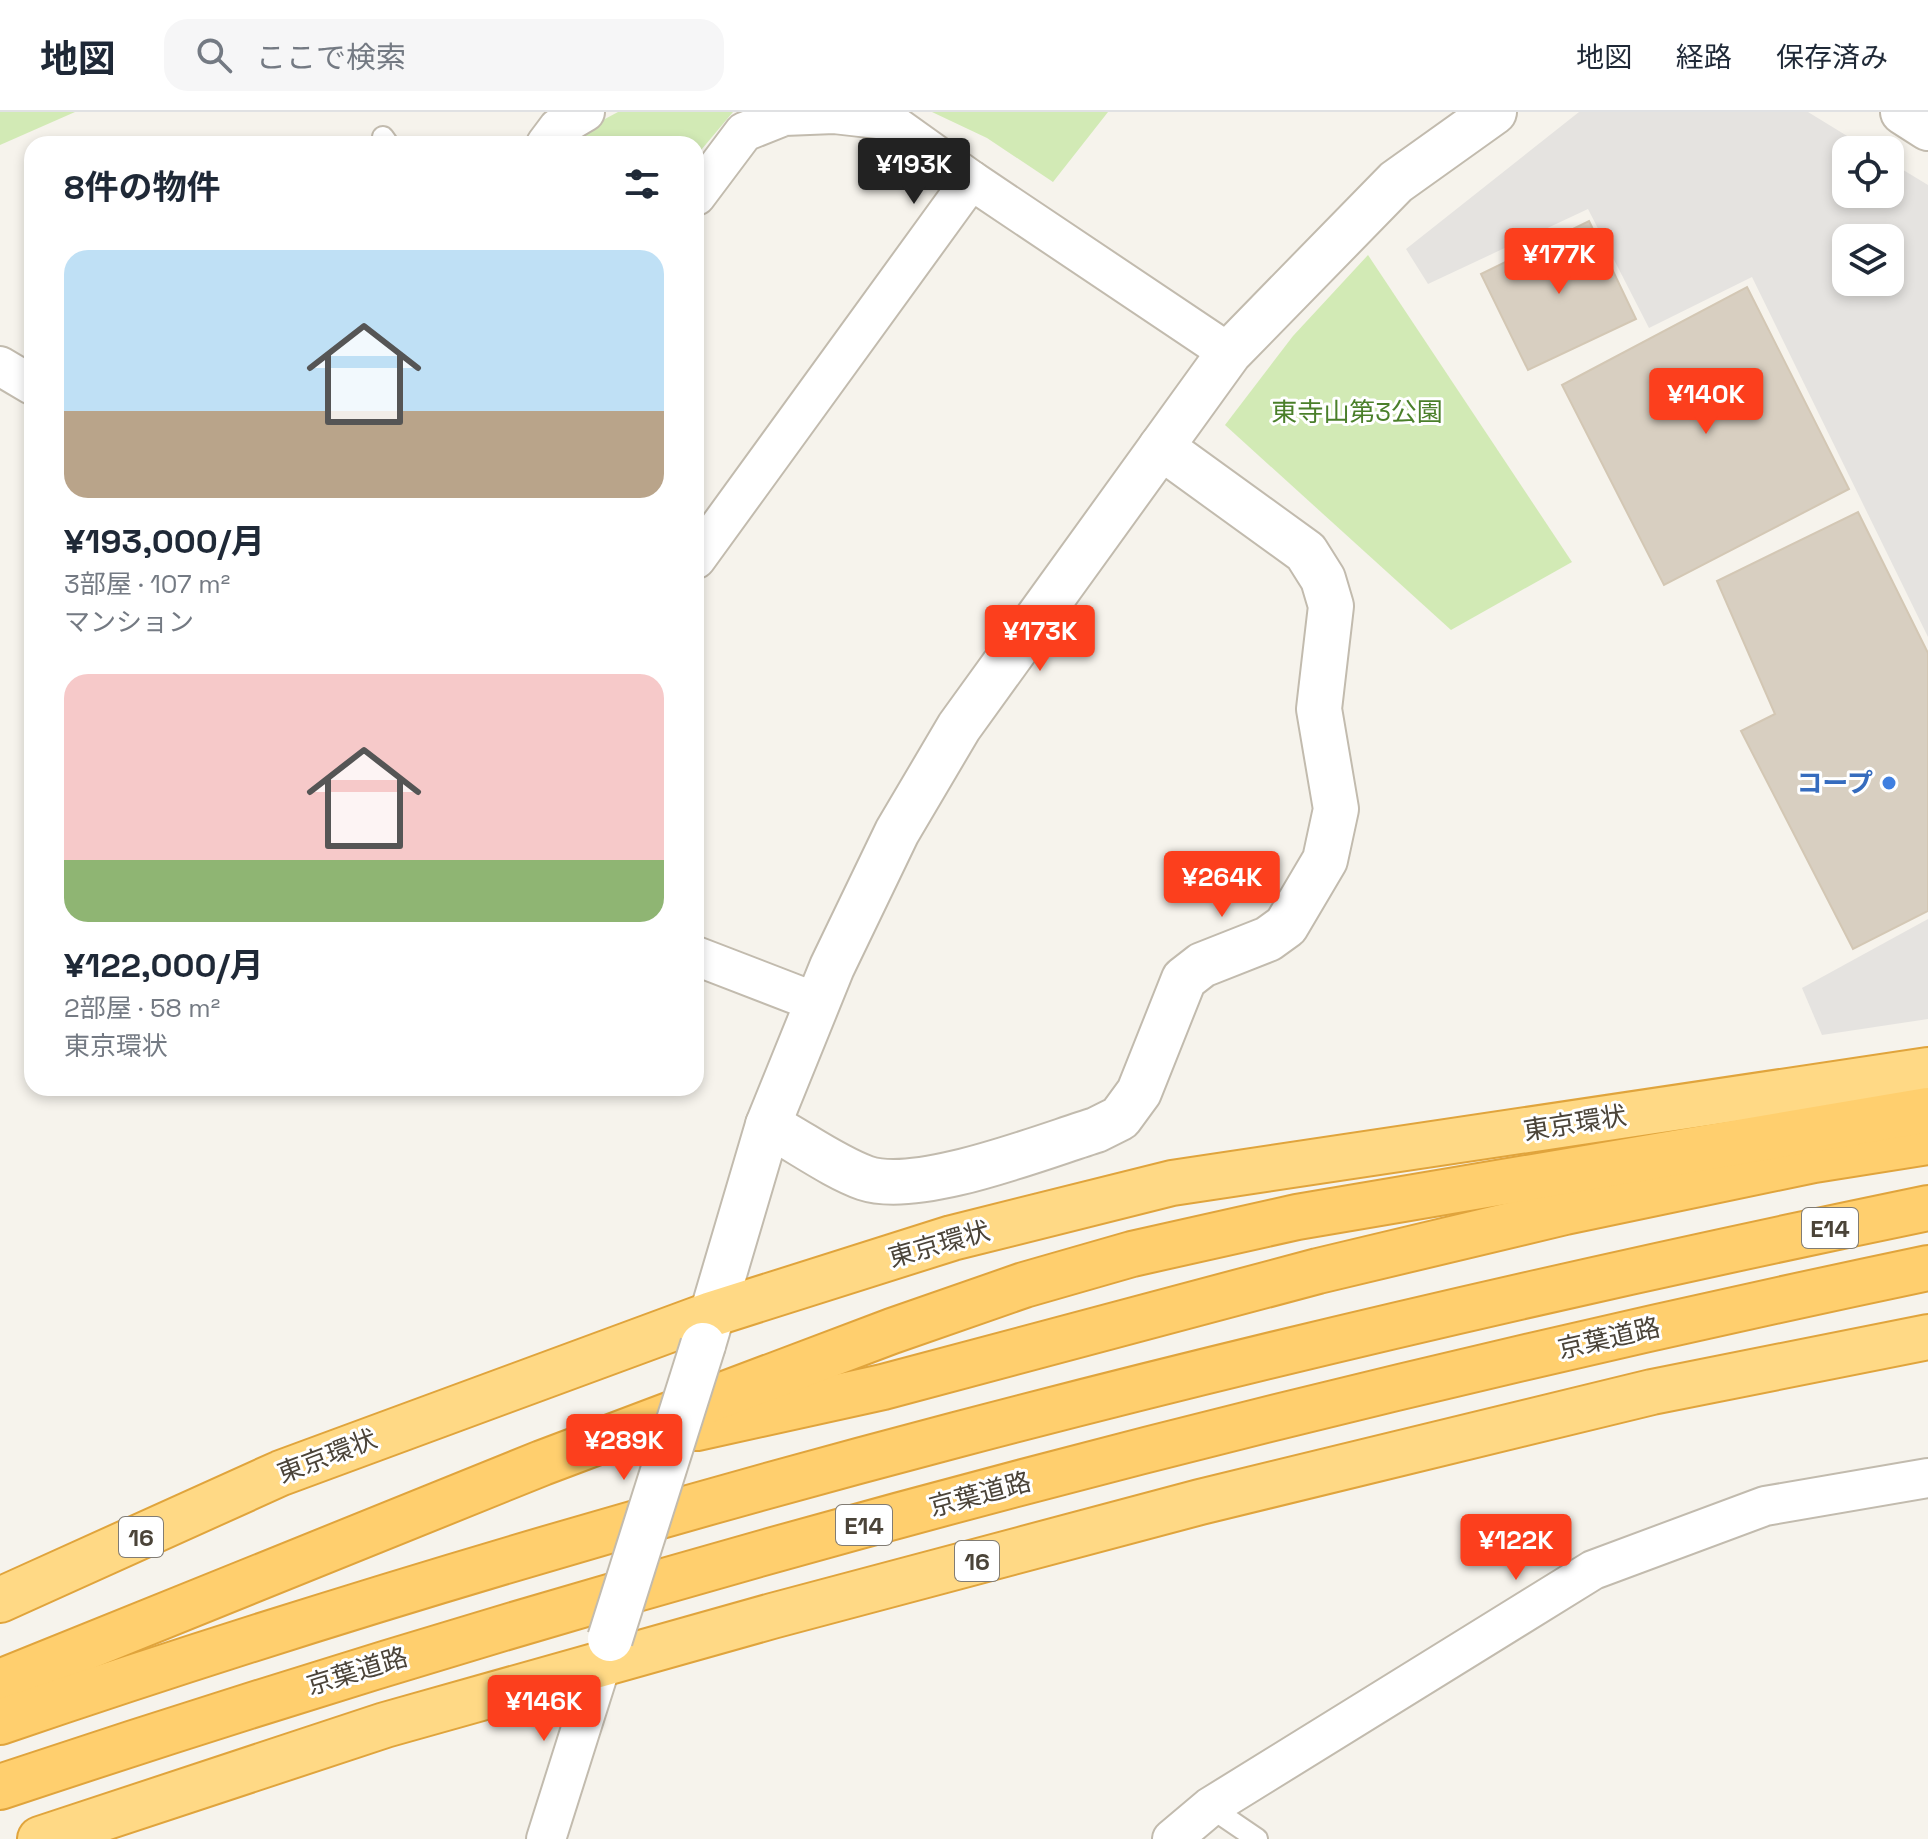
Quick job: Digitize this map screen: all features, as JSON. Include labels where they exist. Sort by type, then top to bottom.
[{"type":"highway","name":"東京環状","points":[[0,1600],[281,1473],[708,1330],[952,1238],[1172,1183],[1928,1070]]},
{"type":"highway","points":[[0,1682],[542,1463],[892,1331],[1024,1285],[1132,1254],[1297,1217],[1928,1110]]},
{"type":"highway","points":[[542,1463],[883,1387],[1318,1271],[1565,1212],[1814,1160],[1928,1142]]},
{"type":"highway","name":"E14","points":[[0,1722],[247,1638],[555,1544],[797,1477],[1380,1329],[1733,1248],[1928,1208]]},
{"type":"highway","name":"京葉道路","points":[[0,1787],[242,1706],[554,1610],[838,1531],[1393,1388],[1741,1307],[1928,1268]]},
{"type":"highway","name":"16","points":[[40,1839],[606,1652],[1652,1392],[1928,1337]]},
{"type":"street","points":[[552,136],[558,128],[585,112]]},
{"type":"street","points":[[546,1839],[708,1330],[768,1125],[818,1003],[897,832],[959,727],[1229,353],[1396,182],[1494,112]]},
{"type":"street","points":[[1903,112],[1928,128]]},
{"type":"street","points":[[704,185],[744,132],[784,116],[834,114],[887,120],[1229,353]]},
{"type":"street","points":[[704,548],[971,180]]},
{"type":"street","points":[[0,366],[24,380]]},
{"type":"street","points":[[768,1125],[866,1178],[894,1181],[925,1180],[1096,1130],[1120,1118],[1139,1092],[1184,979],[1202,965],[1268,939],[1286,926],[1325,860],[1336,809],[1319,709],[1331,606],[1323,579],[1306,552],[1161,447]]},
{"type":"street","points":[[704,959],[818,1003]]},
{"type":"street","points":[[1172,1839],[1210,1807],[1593,1570],[1765,1506],[1928,1478]]},
{"type":"lane","points":[[1210,1807],[1257,1839]]},
{"type":"green space","points":[[0,112],[75,112],[0,145]]},
{"type":"green space","points":[[618,112],[733,112],[704,146],[704,136],[573,136]]},
{"type":"green space","points":[[932,112],[1108,112],[1053,182],[987,138]]},
{"type":"green space","name":"東寺山第3公園","points":[[1368,255],[1572,562],[1451,630],[1225,425],[1293,336]]},
{"type":"shaded area","points":[[1579,112],[1808,112],[1847,136],[1832,136],[1832,208],[1904,208],[1904,170],[1928,185],[1928,637],[1752,277],[1649,328],[1588,209],[1428,284],[1406,249]]},
{"type":"shaded area","points":[[1928,919],[1928,1019],[1822,1035],[1802,988]]},
{"type":"building","points":[[1589,221],[1636,319],[1528,370],[1481,274]]},
{"type":"building","points":[[1747,287],[1849,489],[1664,585],[1562,385]]},
{"type":"building","points":[[1858,512],[1928,653],[1928,911],[1853,949],[1741,731],[1775,714],[1717,581]]},
{"type":"place","name":"コープ","points":[[1889,783]]}]
